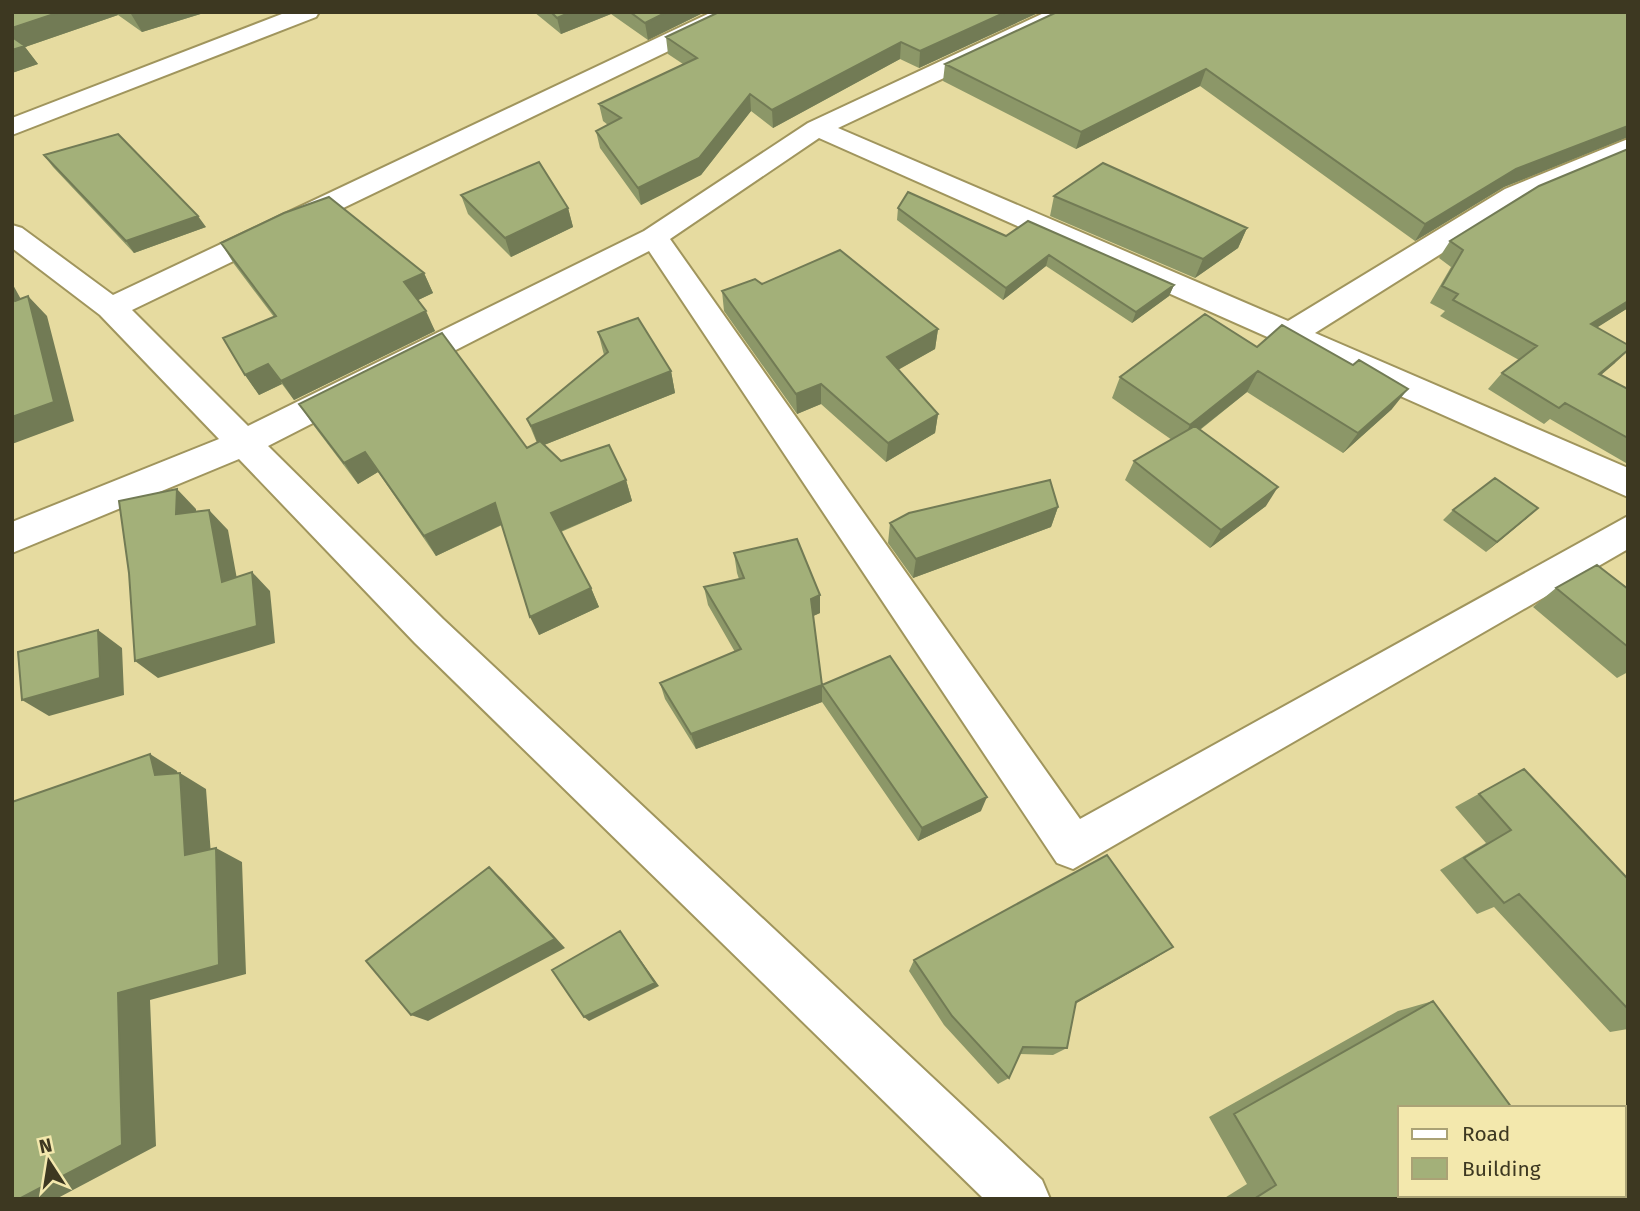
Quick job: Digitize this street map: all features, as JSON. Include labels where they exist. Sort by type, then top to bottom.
[{"type":"street","points":[[12,127],[308,12]]},
{"type":"street","points":[[111,308],[731,12]]},
{"type":"street","points":[[12,538],[244,443],[654,237],[817,128],[1065,12]]},
{"type":"street","points":[[817,128],[1628,482]]},
{"type":"street","points":[[1289,335],[1515,195],[1628,147]]},
{"type":"street","points":[[12,234],[111,308],[429,631],[1023,1199]]},
{"type":"street","points":[[654,237],[1073,847],[1628,531]]},
{"type":"building","points":[[12,12],[60,12],[12,28]]},
{"type":"building","points":[[551,12],[571,12],[557,18]]},
{"type":"building","points":[[630,12],[667,12],[645,23]]},
{"type":"building","points":[[719,12],[1006,12],[920,51],[901,42],[772,110],[750,94],[699,158],[638,188],[596,131],[621,118],[599,104],[697,58],[666,37]]},
{"type":"building","points":[[1057,12],[1628,12],[1628,126],[1516,169],[1425,224],[1206,69],[1081,132],[945,64]]},
{"type":"building","points":[[12,37],[25,46],[12,50]]},
{"type":"building","points":[[118,134],[198,216],[126,241],[44,155]]},
{"type":"building","points":[[1628,149],[1628,301],[1591,324],[1628,345],[1628,350],[1599,374],[1628,389],[1628,438],[1565,403],[1559,408],[1502,373],[1537,346],[1453,300],[1458,294],[1442,286],[1463,250],[1450,241],[1539,186]]},
{"type":"building","points":[[539,162],[568,208],[505,238],[461,195]]},
{"type":"building","points":[[1103,163],[1247,228],[1203,259],[1054,196]]},
{"type":"building","points":[[908,192],[1006,236],[1028,221],[1174,285],[1136,312],[1049,255],[1006,288],[898,208]]},
{"type":"building","points":[[329,197],[424,273],[404,282],[426,311],[281,381],[268,364],[245,375],[223,338],[276,316],[221,243],[284,213]]},
{"type":"building","points":[[840,250],[938,329],[887,357],[938,414],[888,443],[821,384],[796,394],[722,291],[755,279],[762,284]]},
{"type":"building","points":[[28,296],[54,402],[12,417],[12,297],[15,301]]},
{"type":"building","points":[[1205,314],[1257,347],[1282,325],[1353,365],[1359,360],[1408,389],[1358,433],[1258,371],[1190,425],[1120,377]]},
{"type":"building","points":[[638,318],[671,371],[531,426],[527,419],[608,352],[598,332]]},
{"type":"building","points":[[442,333],[527,448],[540,441],[561,461],[609,445],[626,480],[551,513],[591,588],[530,617],[495,503],[424,536],[365,452],[344,463],[299,404]]},
{"type":"building","points":[[1195,426],[1278,487],[1221,530],[1134,461]]},
{"type":"building","points":[[1495,478],[1538,508],[1497,542],[1453,510]]},
{"type":"building","points":[[1050,480],[1058,507],[916,559],[890,523],[909,513]]},
{"type":"building","points":[[177,489],[176,514],[209,510],[222,582],[252,572],[257,626],[135,661],[129,573],[119,501]]},
{"type":"building","points":[[797,539],[820,595],[811,599],[822,685],[691,734],[660,683],[741,649],[704,587],[744,578],[734,553]]},
{"type":"building","points":[[1597,565],[1628,589],[1628,647],[1556,588]]},
{"type":"building","points":[[98,630],[100,678],[22,700],[18,652]]},
{"type":"building","points":[[890,656],[987,797],[922,828],[822,685]]},
{"type":"building","points":[[150,754],[155,775],[180,773],[185,855],[216,848],[219,965],[118,993],[122,1145],[19,1199],[12,1199],[12,802]]},
{"type":"building","points":[[1524,769],[1628,879],[1628,1009],[1519,894],[1504,903],[1464,858],[1511,830],[1479,794]]},
{"type":"building","points":[[1107,855],[1173,947],[1076,1002],[1067,1048],[1023,1047],[1009,1078],[952,1016],[914,960]]},
{"type":"building","points":[[489,867],[555,939],[411,1015],[366,961]]},
{"type":"building","points":[[620,931],[655,983],[584,1017],[552,970]]},
{"type":"building","points":[[1433,1001],[1511,1106],[1398,1106],[1398,1197],[1579,1199],[1254,1199],[1276,1185],[1234,1114]]}]
